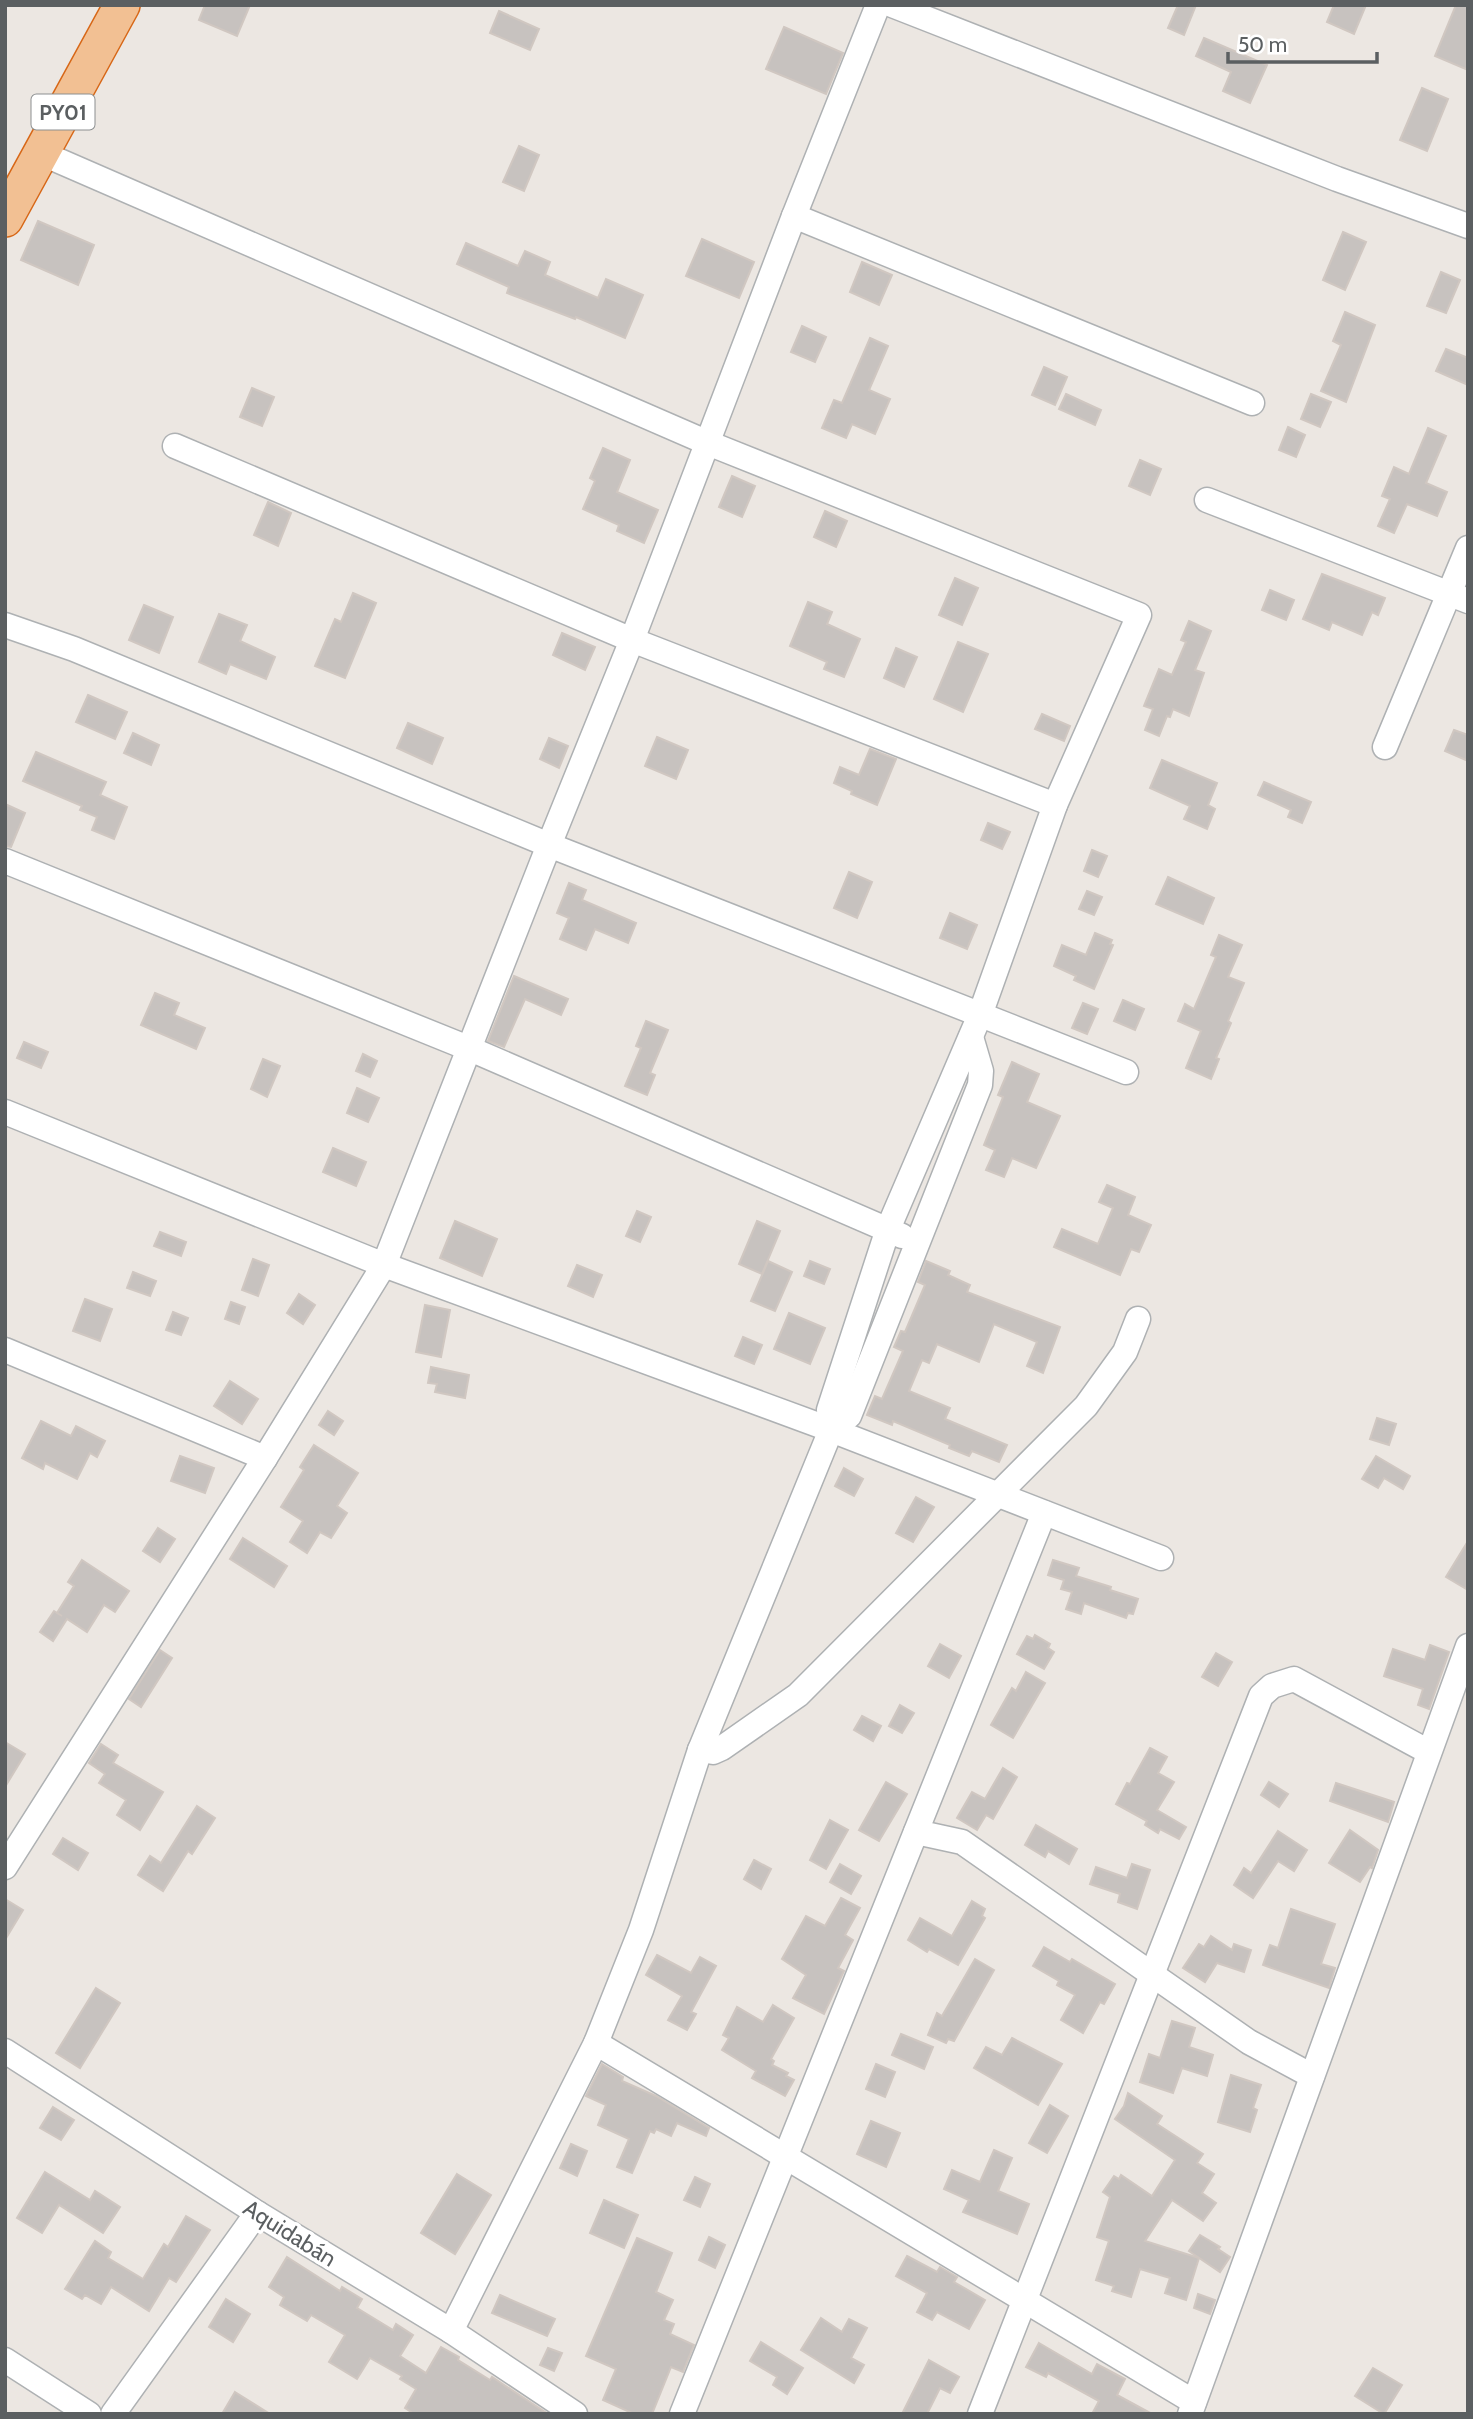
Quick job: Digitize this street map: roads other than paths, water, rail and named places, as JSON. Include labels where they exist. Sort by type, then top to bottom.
[{"type":"highway","name":"PY01","points":[[5,219],[122,5]]},
{"type":"street","points":[[5,1867],[265,1458],[384,1265],[548,845],[632,640],[794,216],[878,5]]},
{"type":"street","points":[[892,5],[1312,169],[1468,226]]},
{"type":"street","points":[[41,153],[708,443],[1139,615],[1055,805],[975,1026],[888,1229],[829,1410],[832,1428],[700,1750],[642,1930],[596,2043],[451,2331]]},
{"type":"street","points":[[794,216],[1252,404]]},
{"type":"street","points":[[174,446],[632,640],[1055,805]]},
{"type":"street","points":[[1208,500],[1458,598]]},
{"type":"street","points":[[1385,747],[1458,598],[1468,548]]},
{"type":"street","points":[[5,625],[74,649],[548,845],[975,1026],[1126,1072]]},
{"type":"street","points":[[5,861],[468,1048],[916,1242]]},
{"type":"street","points":[[832,1428],[849,1416],[980,1085],[975,1026]]},
{"type":"street","points":[[5,1112],[384,1265],[832,1428],[1161,1559]]},
{"type":"street","points":[[700,1750],[713,1752],[722,1748],[798,1695],[1086,1406],[1125,1352],[1138,1319]]},
{"type":"street","points":[[5,1350],[265,1458]]},
{"type":"street","points":[[682,2414],[1044,1513]]},
{"type":"street","points":[[596,2043],[1024,2300],[1192,2408],[1468,1646]]},
{"type":"street","points":[[980,2414],[1261,1696],[1272,1686],[1294,1679],[1429,1752]]},
{"type":"street","points":[[916,1832],[962,1842],[1249,2042],[1312,2076]]},
{"type":"street","name":"Aquidabán","points":[[5,2051],[257,2213],[451,2331],[576,2414]]},
{"type":"street","points":[[113,2414],[257,2213]]},
{"type":"street","points":[[5,2360],[89,2414]]}]
